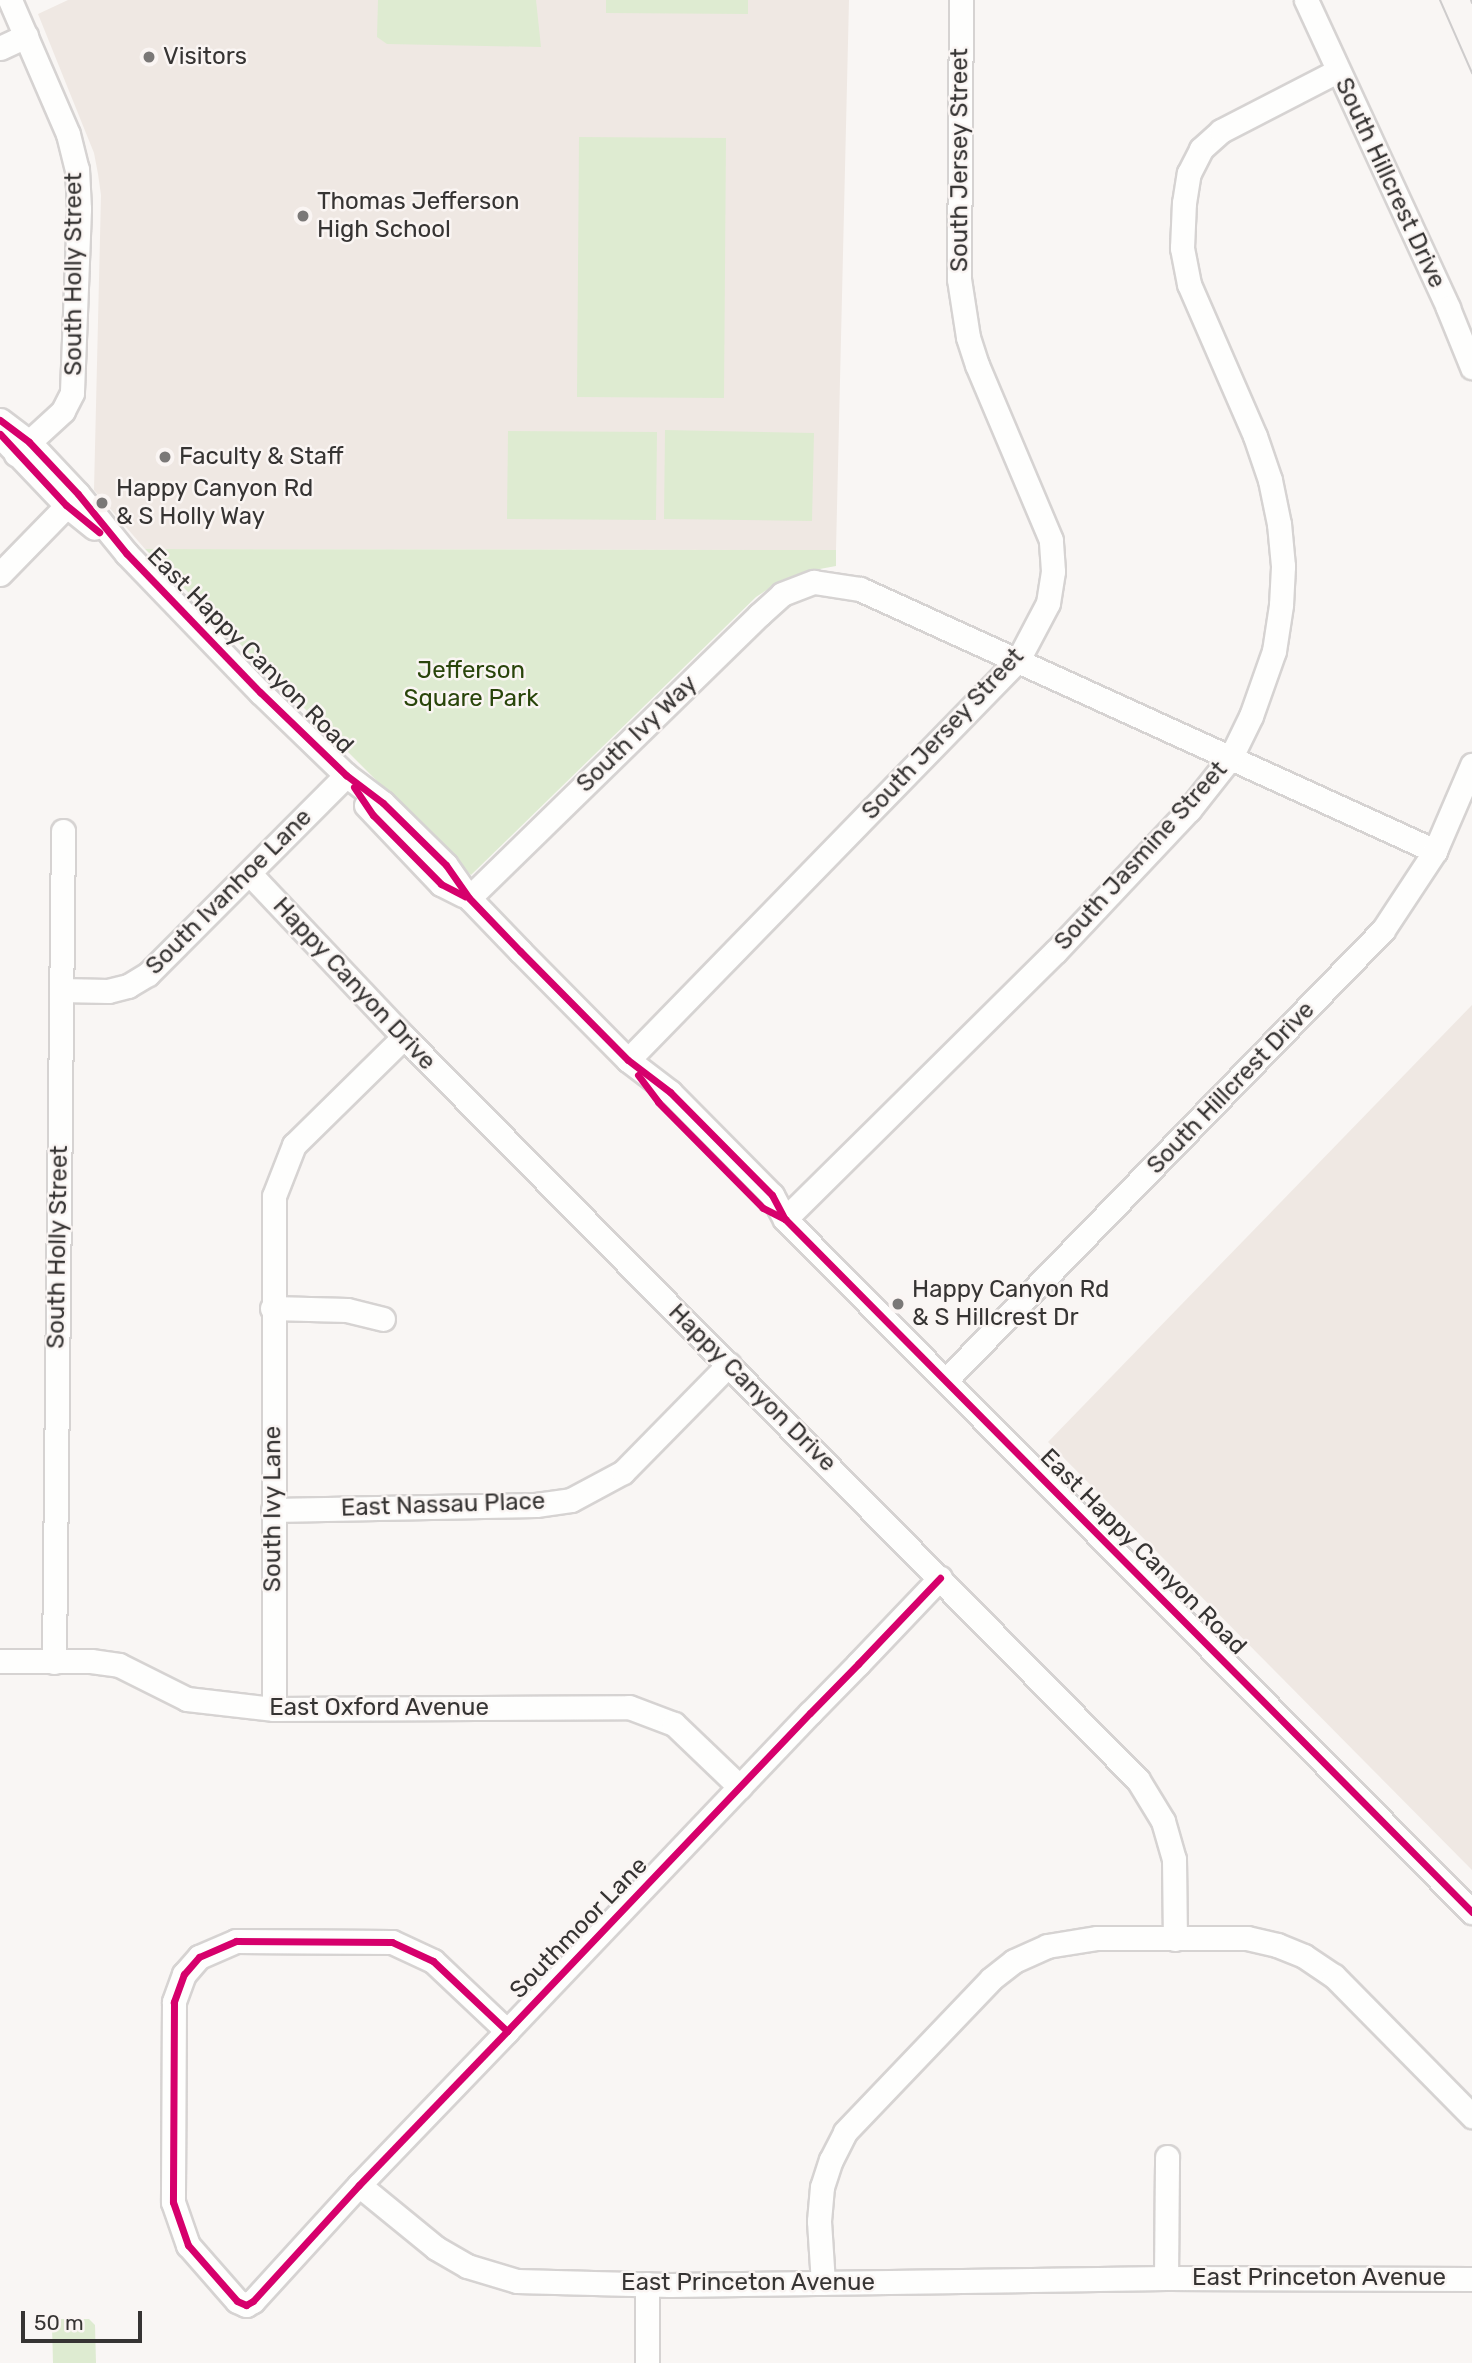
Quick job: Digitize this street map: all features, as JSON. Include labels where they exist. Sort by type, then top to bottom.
[{"type":"street","name":"South Holly Street","points":[[10,0],[68,134],[77,169],[79,209],[74,384],[63,411],[23,448]]},
{"type":"street","name":"South Jersey Street","points":[[628,1060],[1018,660],[1048,603],[1053,570],[1051,540],[1006,440],[968,337],[957,244],[961,0]]},
{"type":"street","name":"South Hillcrest Drive","points":[[1306,0],[1448,308],[1472,367]]},
{"type":"street","points":[[0,48],[26,36]]},
{"type":"street","name":"South Jasmine Street","points":[[786,1219],[1056,951],[1189,810],[1231,757],[1265,683],[1274,651],[1282,579],[1279,524],[1270,480],[1255,436],[1189,284],[1182,248],[1184,203],[1189,173],[1201,149],[1221,131],[1337,71]]},
{"type":"street","name":"East Happy Canyon Road","points":[[0,419],[72,500],[346,775],[373,815],[441,884],[469,898],[628,1060],[658,1102],[753,1199],[763,1208],[786,1219],[1472,1912]]},
{"type":"street","name":"East Happy Canyon Road","points":[[0,434],[23,448]]},
{"type":"street","points":[[0,574],[72,500]]},
{"type":"street","name":"South Ivy Way","points":[[469,898],[782,594],[814,582],[860,589],[1018,660]]},
{"type":"street","points":[[1018,660],[1435,851]]},
{"type":"street","name":"South Hillcrest Drive","points":[[946,1380],[1383,930],[1435,851],[1472,765]]},
{"type":"street","name":"South Ivanhoe Lane","points":[[61,990],[108,991],[138,980],[250,874],[346,775]]},
{"type":"street","name":"South Holly Street","points":[[54,1662],[63,831]]},
{"type":"street","name":"Happy Canyon Drive","points":[[250,874],[404,1038],[1139,1780],[1163,1821],[1174,1859],[1175,1939]]},
{"type":"street","name":"South Ivy Lane","points":[[274,1709],[274,1196],[294,1145],[404,1038]]},
{"type":"street","points":[[272,1308],[347,1310],[383,1319]]},
{"type":"street","name":"East Nassau Place","points":[[273,1510],[536,1505],[571,1500],[623,1472],[729,1364]]},
{"type":"street","name":"Southmoor Lane","points":[[507,2031],[433,1961],[392,1942],[236,1941],[199,1956],[184,1974],[174,2002],[173,2202],[188,2245],[237,2301],[246,2305],[253,2301],[359,2185],[507,2031],[940,1578]]},
{"type":"street","name":"East Oxford Avenue","points":[[0,1661],[91,1661],[119,1665],[187,1699],[274,1709],[629,1707],[674,1724],[740,1787]]},
{"type":"street","points":[[823,2283],[819,2221],[822,2188],[831,2160],[845,2132],[991,1979],[1014,1961],[1046,1946],[1097,1938],[1259,1940],[1316,1962],[1334,1976],[1472,2116]]},
{"type":"street","name":"East Princeton Avenue","points":[[1166,2278],[1167,2157]]},
{"type":"street","name":"East Princeton Avenue","points":[[359,2185],[436,2248],[467,2266],[499,2277],[537,2282],[647,2284],[1166,2278],[1472,2279]]},
{"type":"street","points":[[647,2284],[647,2363]]},
{"type":"shaded area","points":[[68,0],[849,0],[836,550],[145,549],[94,490],[101,195],[94,153],[38,14]]},
{"type":"shaded area","points":[[1472,1005],[1472,1870],[1048,1442]]},
{"type":"green space","points":[[378,0],[536,0],[541,47],[387,44],[377,37]]},
{"type":"green space","points":[[606,0],[748,0],[748,14],[606,13]]},
{"type":"green space","points":[[579,137],[726,138],[724,398],[577,397]]},
{"type":"green space","points":[[665,430],[814,433],[812,521],[664,519]]},
{"type":"green space","points":[[508,431],[657,432],[656,520],[507,519]]},
{"type":"green space","name":"Jefferson Square Park","points":[[145,549],[836,550],[836,566],[782,580],[756,597],[471,875]]},
{"type":"green space","points":[[58,2319],[89,2319],[95,2325],[96,2363],[53,2363],[52,2326]]},
{"type":"tram line","points":[[1440,0],[1472,73]]},
{"type":"cycle path","points":[[0,420],[29,442],[78,494],[127,554],[260,692],[346,775],[383,803],[446,865],[469,898],[520,951],[628,1060],[670,1092],[772,1195],[785,1219],[1472,1912]]},
{"type":"cycle path","points":[[0,434],[66,505],[99,532]]},
{"type":"cycle path","points":[[354,787],[373,815],[441,884],[465,896]]},
{"type":"cycle path","points":[[638,1075],[658,1102],[763,1208],[785,1219]]},
{"type":"cycle path","points":[[507,2031],[433,1961],[392,1942],[236,1941],[199,1957],[184,1974],[174,2002],[173,2202],[188,2245],[237,2301],[246,2305],[253,2301],[359,2185],[507,2031],[810,1713],[940,1578]]},
{"type":"place","name":"Visitors","points":[[149,57]]},
{"type":"place","name":"Thomas Jefferson High School","points":[[303,216]]},
{"type":"place","name":"Faculty & Staff","points":[[165,457]]},
{"type":"place","name":"Happy Canyon Rd & S Holly Way","points":[[102,503]]},
{"type":"place","name":"Happy Canyon Rd & S Hillcrest Dr","points":[[898,1304]]}]
